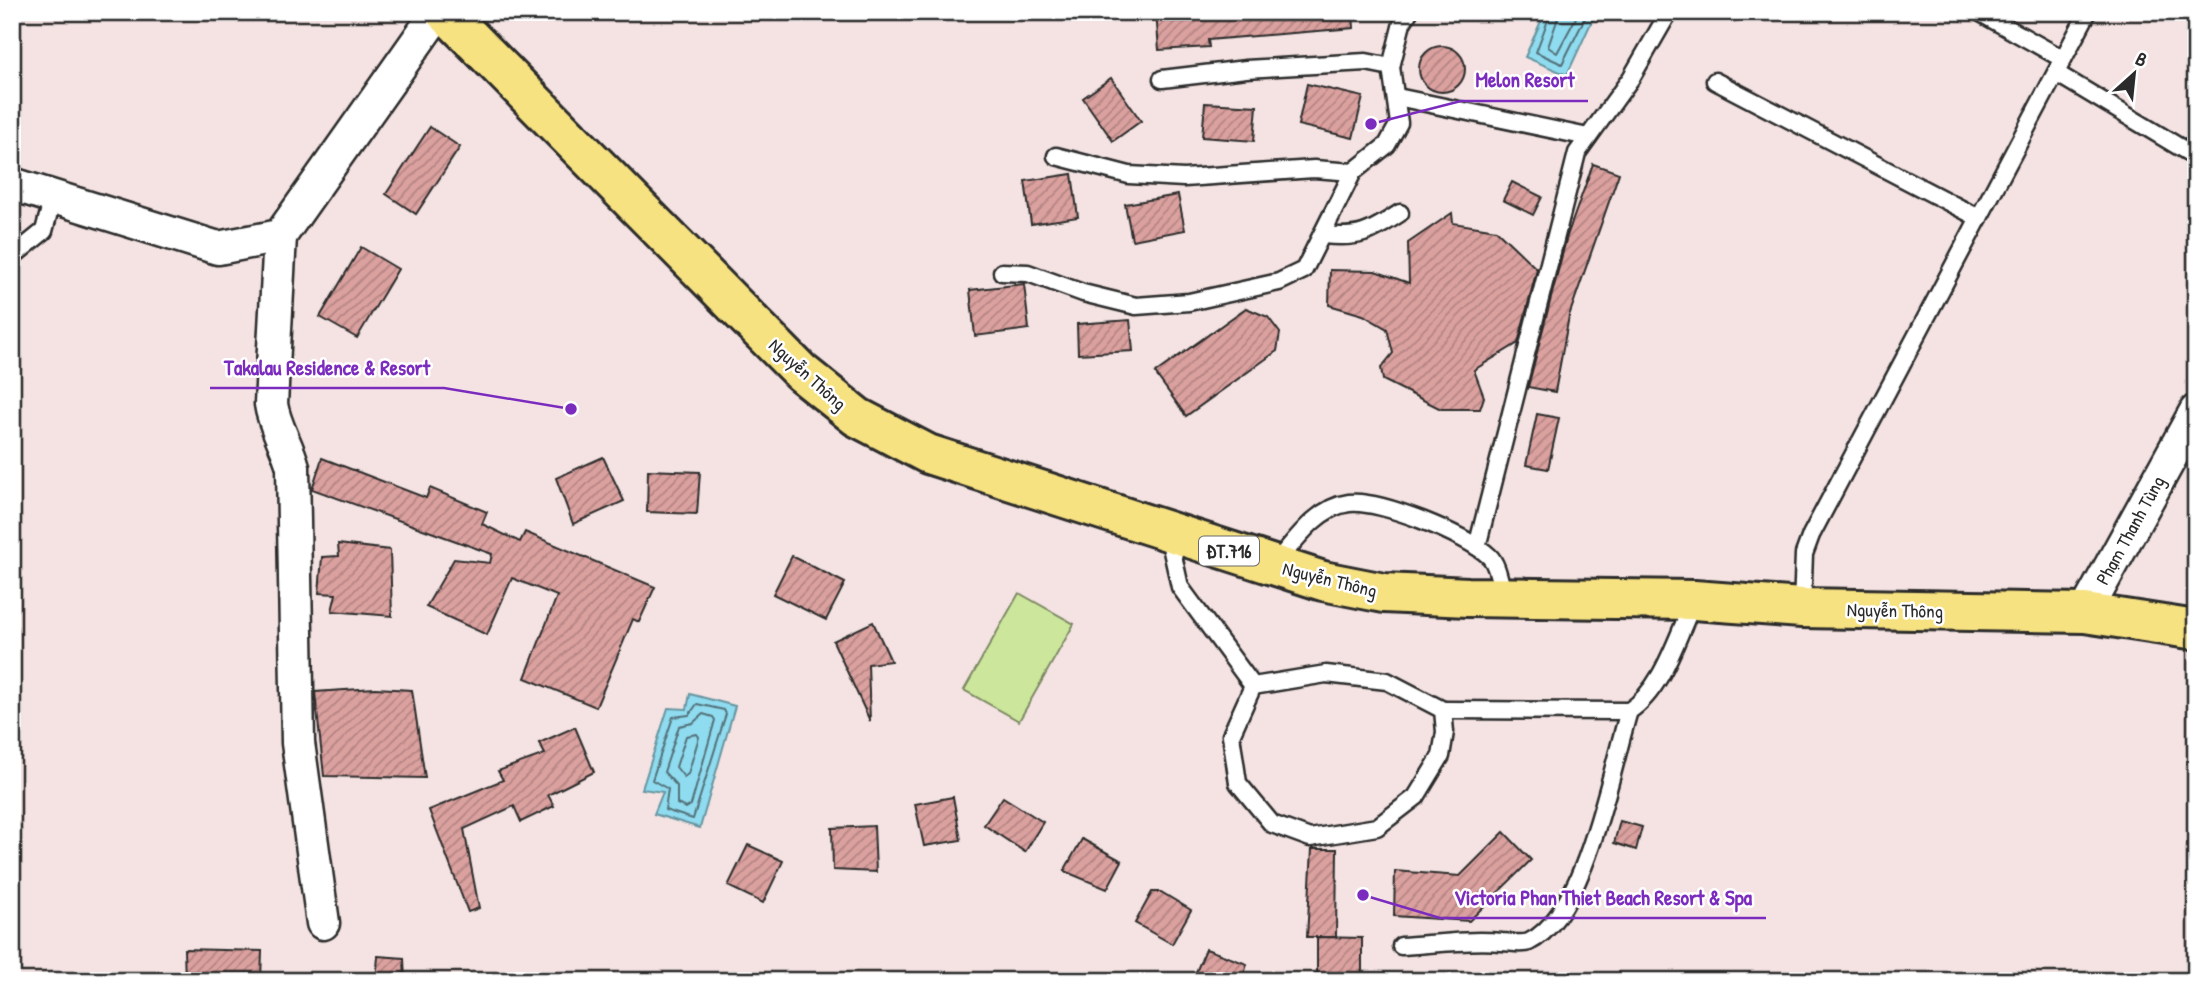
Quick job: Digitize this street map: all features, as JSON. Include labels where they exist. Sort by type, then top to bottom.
[{"type":"main road","name":"Nguyễn Thông","points":[[445,12],[800,372],[857,417],[928,454],[1324,581],[1384,593],[1505,598],[1694,600],[1802,608],[2085,613],[2196,630]]},
{"type":"street","points":[[323,923],[298,743],[293,467],[288,448],[273,419],[271,404],[280,236],[438,12]]},
{"type":"street","points":[[12,184],[218,248],[280,236]]},
{"type":"street","name":"Phạm Thanh Tùng","points":[[2085,613],[2196,411]]},
{"type":"lane","points":[[1002,272],[1028,273],[1083,293],[1136,306],[1189,302],[1279,282],[1304,270],[1353,172],[1387,145],[1399,123],[1391,67],[1402,23],[1409,12]]},
{"type":"lane","points":[[1476,547],[1577,153],[1631,78],[1670,12]]},
{"type":"lane","points":[[1979,12],[2196,157]]},
{"type":"lane","points":[[1802,608],[1804,554],[1811,534],[2088,12]]},
{"type":"lane","points":[[1162,79],[1246,69],[1366,62],[1391,67]]},
{"type":"lane","points":[[1715,81],[1979,218]]},
{"type":"lane","points":[[1397,97],[1588,138]]},
{"type":"lane","points":[[1056,156],[1129,175],[1184,178],[1314,169],[1353,172]]},
{"type":"lane","points":[[12,257],[44,231],[53,197]]},
{"type":"lane","points":[[1323,235],[1349,238],[1366,235],[1400,213]]},
{"type":"lane","points":[[1274,565],[1316,517],[1349,503],[1398,512],[1453,532],[1492,557],[1505,598]]},
{"type":"lane","points":[[1168,531],[1180,586],[1253,686]]},
{"type":"lane","points":[[1253,686],[1326,674],[1387,681],[1443,710],[1629,711],[1640,704],[1654,684],[1694,600]]},
{"type":"lane","points":[[1253,686],[1231,735],[1238,783],[1272,824],[1310,838],[1377,827],[1416,797],[1441,756],[1445,733],[1443,710]]},
{"type":"lane","points":[[1401,946],[1486,940],[1526,943],[1547,930],[1570,893],[1594,843],[1629,711]]},
{"type":"green space","points":[[1019,593],[1074,624],[1019,721],[964,690]]},
{"type":"water","points":[[1545,12],[1596,12],[1567,75],[1525,57]]},
{"type":"water","points":[[690,694],[735,706],[700,828],[654,814],[663,792],[642,789],[668,708],[687,709]]},
{"type":"building","points":[[1156,12],[1353,12],[1354,28],[1208,40],[1209,47],[1159,50]]},
{"type":"building","points":[[1442,46],[1459,52],[1465,69],[1459,86],[1442,92],[1425,86],[1419,69],[1425,52]]},
{"type":"building","points":[[1111,78],[1141,121],[1113,141],[1083,98]]},
{"type":"building","points":[[1307,84],[1363,97],[1353,138],[1298,125]]},
{"type":"building","points":[[1205,103],[1257,106],[1254,141],[1202,137]]},
{"type":"building","points":[[430,127],[460,147],[416,214],[386,194]]},
{"type":"building","points":[[1593,164],[1619,173],[1569,316],[1555,392],[1528,387],[1567,236]]},
{"type":"building","points":[[1072,174],[1078,217],[1031,224],[1025,181]]},
{"type":"building","points":[[1512,182],[1542,197],[1533,215],[1503,200]]},
{"type":"building","points":[[1178,195],[1185,230],[1132,240],[1125,204]]},
{"type":"building","points":[[1452,213],[1453,223],[1496,230],[1537,269],[1518,343],[1474,370],[1484,397],[1480,409],[1441,409],[1383,380],[1381,368],[1393,353],[1387,329],[1363,315],[1329,305],[1330,270],[1375,271],[1409,283],[1408,243]]},
{"type":"building","points":[[361,247],[398,269],[357,338],[320,317]]},
{"type":"building","points":[[1024,284],[1029,329],[975,336],[970,290]]},
{"type":"building","points":[[1246,308],[1268,317],[1280,333],[1277,351],[1186,416],[1155,373]]},
{"type":"building","points":[[1130,320],[1133,351],[1078,354],[1077,324]]},
{"type":"building","points":[[1537,414],[1559,418],[1548,469],[1526,465]]},
{"type":"building","points":[[603,457],[624,501],[573,524],[556,478]]},
{"type":"building","points":[[322,458],[426,498],[430,488],[487,512],[482,524],[520,542],[525,532],[655,587],[639,622],[633,619],[596,707],[525,678],[557,596],[512,578],[487,635],[426,607],[454,559],[490,563],[492,554],[312,489]]},
{"type":"building","points":[[648,470],[700,472],[697,514],[647,512]]},
{"type":"building","points":[[338,544],[390,550],[392,616],[332,611],[336,594],[319,593],[322,557],[339,556]]},
{"type":"building","points":[[792,556],[845,583],[826,620],[773,594]]},
{"type":"building","points":[[873,622],[891,661],[868,664],[870,721],[833,641]]},
{"type":"building","points":[[375,688],[412,690],[425,778],[324,776],[315,692]]},
{"type":"building","points":[[575,727],[594,772],[548,795],[554,806],[521,822],[514,806],[464,829],[479,908],[468,912],[429,810],[503,780],[498,771],[545,754],[539,743]]},
{"type":"building","points":[[953,797],[961,840],[924,846],[915,804]]},
{"type":"building","points":[[1003,797],[1043,822],[1025,852],[984,825]]},
{"type":"building","points":[[1620,821],[1642,827],[1636,850],[1614,843]]},
{"type":"building","points":[[874,826],[876,872],[833,870],[832,828]]},
{"type":"building","points":[[1504,832],[1531,860],[1469,921],[1394,916],[1395,871],[1460,876]]},
{"type":"building","points":[[1082,839],[1122,861],[1107,889],[1064,871]]},
{"type":"building","points":[[748,845],[783,861],[763,903],[728,886]]},
{"type":"building","points":[[1312,849],[1337,849],[1336,937],[1307,937]]},
{"type":"building","points":[[1152,892],[1161,892],[1191,910],[1172,944],[1135,923]]},
{"type":"building","points":[[1317,937],[1362,938],[1362,981],[1317,981]]},
{"type":"building","points":[[184,949],[262,951],[261,981],[185,981]]},
{"type":"building","points":[[1206,949],[1247,964],[1242,981],[1192,981]]},
{"type":"building","points":[[378,956],[404,958],[405,981],[376,981]]},
{"type":"place","name":"Melon Resort","points":[[1371,124]]},
{"type":"place","name":"Takalau Residence & Resort","points":[[571,409]]},
{"type":"place","name":"Victoria Phan Thiet Beach Resort & Spa","points":[[1363,895]]}]
